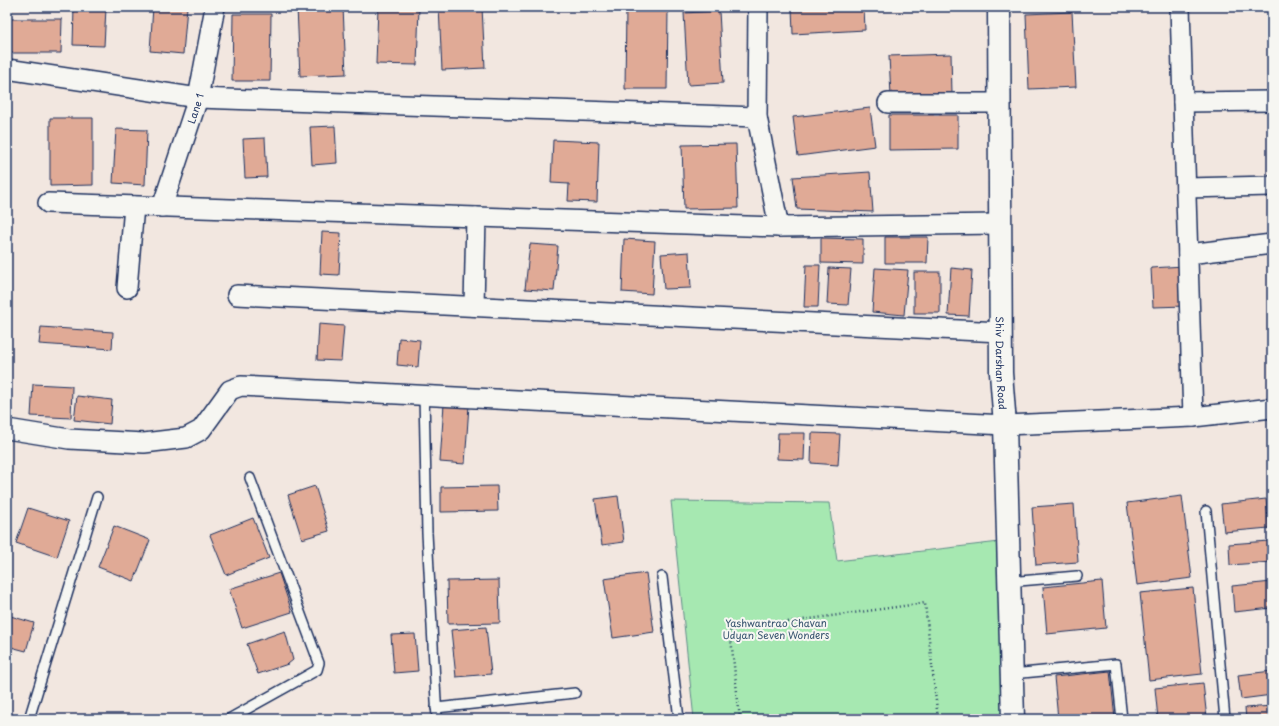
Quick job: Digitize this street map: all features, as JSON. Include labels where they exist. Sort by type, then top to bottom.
[{"type":"street","name":"Lane 1","points":[[162,207],[198,98],[215,7]]},
{"type":"street","points":[[758,7],[757,118],[779,227]]},
{"type":"street","name":"Shiv Darshan Road","points":[[999,7],[1001,373],[1005,425],[1013,719]]},
{"type":"street","points":[[1180,7],[1193,417]]},
{"type":"street","points":[[7,69],[198,98],[757,118]]},
{"type":"street","points":[[1182,102],[1272,100]]},
{"type":"street","points":[[888,103],[1000,103]]},
{"type":"street","points":[[1186,188],[1272,186]]},
{"type":"street","points":[[48,203],[779,227],[1000,224]]},
{"type":"street","points":[[127,288],[134,206]]},
{"type":"street","points":[[474,306],[476,217]]},
{"type":"street","points":[[1188,254],[1272,244]]},
{"type":"street","points":[[237,295],[1001,332]]},
{"type":"street","points":[[7,429],[69,439],[144,443],[186,438],[201,430],[230,390],[241,386],[1005,425],[1193,417],[1272,408]]},
{"type":"lane","points":[[424,395],[427,533],[437,719]]},
{"type":"lane","points":[[229,719],[317,670],[319,663],[250,478]]},
{"type":"lane","points":[[29,719],[97,498]]},
{"type":"lane","points":[[1206,511],[1225,719]]},
{"type":"lane","points":[[1009,582],[1077,576]]},
{"type":"lane","points":[[662,577],[679,719]]},
{"type":"lane","points":[[1012,674],[1116,664],[1122,719]]},
{"type":"lane","points":[[436,708],[575,693]]},
{"type":"path","points":[[740,719],[730,630],[925,603],[938,719]]},
{"type":"green space","name":"Yashwantrao Chavan Udyan Seven Wonders","points":[[671,501],[829,503],[837,561],[1008,541],[1013,719],[694,719]]},
{"type":"building","points":[[74,7],[106,8],[104,46],[73,45]]},
{"type":"building","points":[[153,7],[187,7],[183,54],[150,51]]},
{"type":"building","points":[[297,7],[343,7],[346,74],[300,76]]},
{"type":"building","points":[[378,7],[419,7],[417,65],[376,64]]},
{"type":"building","points":[[439,7],[482,7],[485,68],[442,70]]},
{"type":"building","points":[[792,7],[864,7],[865,30],[793,34]]},
{"type":"building","points":[[626,9],[668,9],[667,89],[625,89]]},
{"type":"building","points":[[719,11],[723,83],[688,85],[684,13]]},
{"type":"building","points":[[1072,12],[1076,87],[1029,89],[1026,14]]},
{"type":"building","points":[[233,14],[271,14],[270,81],[232,81]]},
{"type":"building","points":[[9,19],[62,19],[61,53],[9,53]]},
{"type":"building","points":[[951,54],[952,94],[891,96],[889,56]]},
{"type":"building","points":[[870,108],[875,146],[798,156],[793,117]]},
{"type":"building","points":[[889,115],[958,115],[958,149],[889,150]]},
{"type":"building","points":[[50,118],[93,118],[93,185],[50,186]]},
{"type":"building","points":[[335,126],[337,163],[312,165],[310,127]]},
{"type":"building","points":[[116,129],[147,130],[145,185],[113,183]]},
{"type":"building","points":[[265,138],[267,177],[245,178],[243,139]]},
{"type":"building","points":[[553,140],[599,142],[597,202],[568,201],[569,184],[551,183]]},
{"type":"building","points":[[736,144],[738,208],[684,209],[682,145]]},
{"type":"building","points":[[870,172],[873,212],[797,209],[793,177]]},
{"type":"building","points":[[322,232],[341,233],[339,275],[320,274]]},
{"type":"building","points":[[885,237],[928,237],[927,263],[885,263]]},
{"type":"building","points":[[821,238],[863,239],[863,264],[821,263]]},
{"type":"building","points":[[624,239],[655,241],[652,294],[622,292]]},
{"type":"building","points":[[530,244],[558,246],[554,291],[525,289]]},
{"type":"building","points":[[689,252],[691,288],[664,289],[661,254]]},
{"type":"building","points":[[806,265],[820,265],[818,307],[804,307]]},
{"type":"building","points":[[1184,266],[1186,306],[1153,307],[1151,268]]},
{"type":"building","points":[[829,268],[851,269],[848,305],[827,304]]},
{"type":"building","points":[[875,268],[908,270],[904,315],[872,312]]},
{"type":"building","points":[[951,268],[972,270],[969,316],[948,315]]},
{"type":"building","points":[[914,272],[940,272],[940,313],[914,313]]},
{"type":"building","points":[[319,324],[344,326],[341,361],[317,360]]},
{"type":"building","points":[[41,327],[113,332],[112,349],[39,344]]},
{"type":"building","points":[[399,338],[420,340],[418,367],[397,365]]},
{"type":"building","points":[[33,384],[72,386],[71,418],[31,416]]},
{"type":"building","points":[[77,396],[112,400],[110,424],[74,420]]},
{"type":"building","points":[[444,404],[469,405],[465,464],[440,462]]},
{"type":"building","points":[[778,433],[805,433],[804,460],[777,459]]},
{"type":"building","points":[[812,433],[840,434],[838,465],[811,463]]},
{"type":"building","points":[[315,486],[329,531],[302,539],[288,495]]},
{"type":"building","points":[[497,486],[498,511],[441,512],[441,487]]},
{"type":"building","points":[[618,496],[624,542],[602,545],[595,499]]},
{"type":"building","points":[[1182,496],[1192,578],[1137,585],[1127,503]]},
{"type":"building","points":[[1266,499],[1269,528],[1224,532],[1221,504]]},
{"type":"building","points":[[1074,504],[1078,562],[1036,565],[1032,507]]},
{"type":"building","points":[[28,508],[69,521],[57,557],[16,543]]},
{"type":"building","points":[[253,518],[269,558],[226,575],[210,535]]},
{"type":"building","points":[[114,526],[150,540],[134,581],[98,567]]},
{"type":"building","points":[[1269,541],[1271,562],[1230,565],[1229,544]]},
{"type":"building","points":[[279,573],[292,612],[242,628],[229,589]]},
{"type":"building","points":[[646,573],[654,632],[613,638],[604,579]]},
{"type":"building","points":[[499,580],[500,623],[448,624],[447,581]]},
{"type":"building","points":[[1102,581],[1106,628],[1047,634],[1043,587]]},
{"type":"building","points":[[1272,582],[1272,608],[1234,612],[1232,586]]},
{"type":"building","points":[[1193,588],[1202,674],[1149,680],[1140,593]]},
{"type":"building","points":[[7,615],[34,623],[26,651],[7,646]]},
{"type":"building","points":[[486,627],[491,674],[456,677],[451,630]]},
{"type":"building","points":[[285,631],[293,660],[288,664],[258,674],[247,644]]},
{"type":"building","points":[[415,634],[418,671],[394,673],[391,635]]},
{"type":"building","points":[[1110,671],[1115,719],[1058,719],[1054,677]]},
{"type":"building","points":[[1272,671],[1272,695],[1241,699],[1238,675]]},
{"type":"building","points":[[1203,683],[1207,719],[1158,719],[1155,688]]},
{"type":"building","points":[[1272,706],[1272,719],[1246,719],[1245,708]]}]
